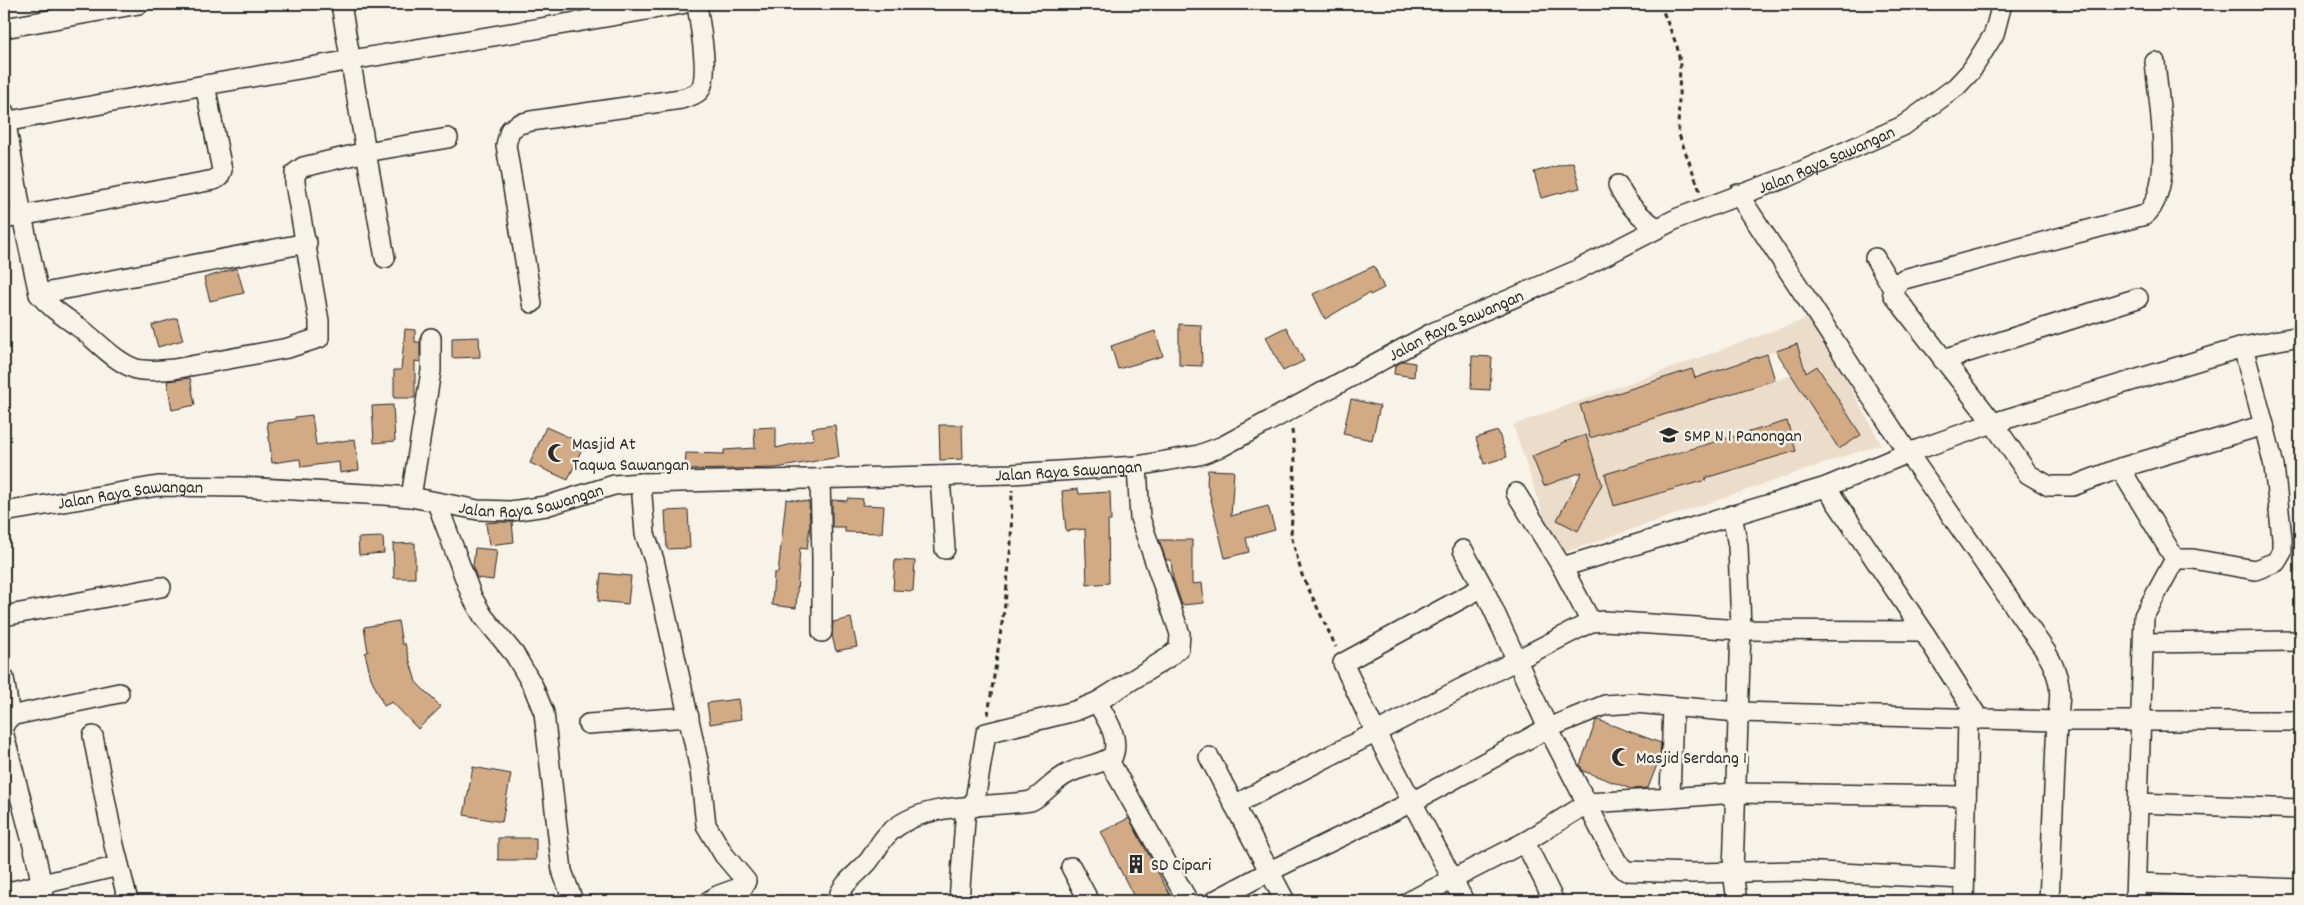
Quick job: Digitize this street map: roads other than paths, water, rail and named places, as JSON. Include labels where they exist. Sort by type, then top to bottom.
[{"type":"street","points":[[4,28],[139,4]]},
{"type":"street","points":[[341,4],[385,258]]},
{"type":"street","points":[[448,138],[366,152],[302,166],[295,173],[295,183],[307,243],[320,334],[318,338],[288,348],[174,369],[137,369],[125,364],[50,307],[39,294],[13,217],[4,119],[682,4]]},
{"type":"street","points":[[532,303],[506,145],[510,130],[519,124],[531,121],[692,96],[703,85],[704,78],[697,4]]},
{"type":"street","name":"Jalan Raya Sawangan","points":[[4,512],[158,486],[241,487],[410,497],[478,510],[511,511],[546,506],[614,485],[1012,474],[1137,466],[1207,452],[1223,446],[1432,334],[1575,271],[1656,228],[1705,206],[1788,177],[1902,126],[1956,87],[1971,71],[1994,34],[2002,4]]},
{"type":"street","points":[[1892,287],[1904,279],[2145,215],[2152,210],[2160,193],[2164,166],[2155,62]]},
{"type":"street","points":[[13,217],[214,180],[219,177],[222,170],[205,85]]},
{"type":"street","points":[[1618,185],[1624,198],[1656,228]]},
{"type":"street","points":[[1738,194],[1908,453],[2052,661],[2057,672],[2062,696],[2057,721],[2049,901]]},
{"type":"street","points":[[39,294],[307,243]]},
{"type":"street","points":[[1875,258],[1899,303],[1993,423],[2028,474],[2049,486],[2073,486],[2120,468],[2264,425]]},
{"type":"street","points":[[1943,360],[2138,298]]},
{"type":"street","points":[[1562,567],[1826,487],[1908,453],[1993,423],[2243,347],[2300,336]]},
{"type":"street","points":[[410,497],[431,371],[431,338]]},
{"type":"street","points":[[2175,559],[2193,559],[2254,570],[2276,562],[2282,552],[2274,466],[2243,347]]},
{"type":"street","points":[[959,901],[970,807],[986,733],[1075,711],[1097,702],[1169,657],[1179,648],[1180,634],[1140,518],[1137,466]]},
{"type":"street","points":[[2120,468],[2175,559]]},
{"type":"street","points":[[940,476],[945,549]]},
{"type":"street","points":[[820,480],[822,632]]},
{"type":"street","points":[[640,483],[645,534],[654,560],[689,717],[700,770],[706,825],[724,855],[746,881],[744,886],[719,895],[709,901]]},
{"type":"street","points":[[1826,487],[1923,631],[1973,718],[1966,796],[1964,901]]},
{"type":"street","points":[[1516,493],[1562,567],[1590,622]]},
{"type":"street","points":[[438,503],[472,597],[483,616],[515,655],[533,686],[544,713],[562,871],[573,901]]},
{"type":"street","points":[[1732,515],[1738,546],[1741,630],[1734,793],[1733,872],[1737,901]]},
{"type":"street","points":[[1462,550],[1483,587],[1548,728],[1617,862],[1626,871],[1798,871],[1964,879]]},
{"type":"street","points":[[2175,559],[2144,616],[2135,892],[2300,889]]},
{"type":"street","points":[[4,616],[161,587]]},
{"type":"street","points":[[1464,901],[1376,733],[1343,663],[1483,587]]},
{"type":"street","points":[[1234,805],[1590,622],[1605,621],[1741,630],[1923,631]]},
{"type":"street","points":[[2144,644],[2300,641]]},
{"type":"street","points":[[4,678],[5,732],[43,893]]},
{"type":"street","points":[[5,732],[119,693]]},
{"type":"street","points":[[837,901],[841,889],[868,863],[887,835],[915,815],[938,810],[1031,801],[1038,798],[1055,780],[1113,756],[1116,742],[1109,723],[1097,702]]},
{"type":"street","points":[[1214,901],[1270,871],[1412,802],[1548,728],[1580,713],[1605,705],[1635,703],[1738,712],[2057,721],[2141,719],[2300,721]]},
{"type":"street","points":[[1670,798],[1672,706]]},
{"type":"street","points":[[588,724],[689,717]]},
{"type":"street","points":[[93,736],[119,866],[128,901]]},
{"type":"street","points":[[1209,757],[1285,901]]},
{"type":"street","points":[[1108,759],[1188,901]]},
{"type":"street","points":[[1410,901],[1525,842],[1588,803],[1734,793],[1966,796]]},
{"type":"street","points":[[2138,803],[2300,809]]},
{"type":"street","points":[[1525,842],[1554,901]]},
{"type":"street","points":[[4,892],[43,893],[119,866]]},
{"type":"street","points":[[1071,867],[1089,901]]},
{"type":"place","name":"SMP N 1 Panongan","points":[[1669,435]]},
{"type":"place","name":"Masjid At Taqwa Sawangan","points":[[557,453]]},
{"type":"place","name":"Masjid Serdang 1","points":[[1621,757]]},
{"type":"place","name":"SD Cipari","points":[[1136,864]]}]
